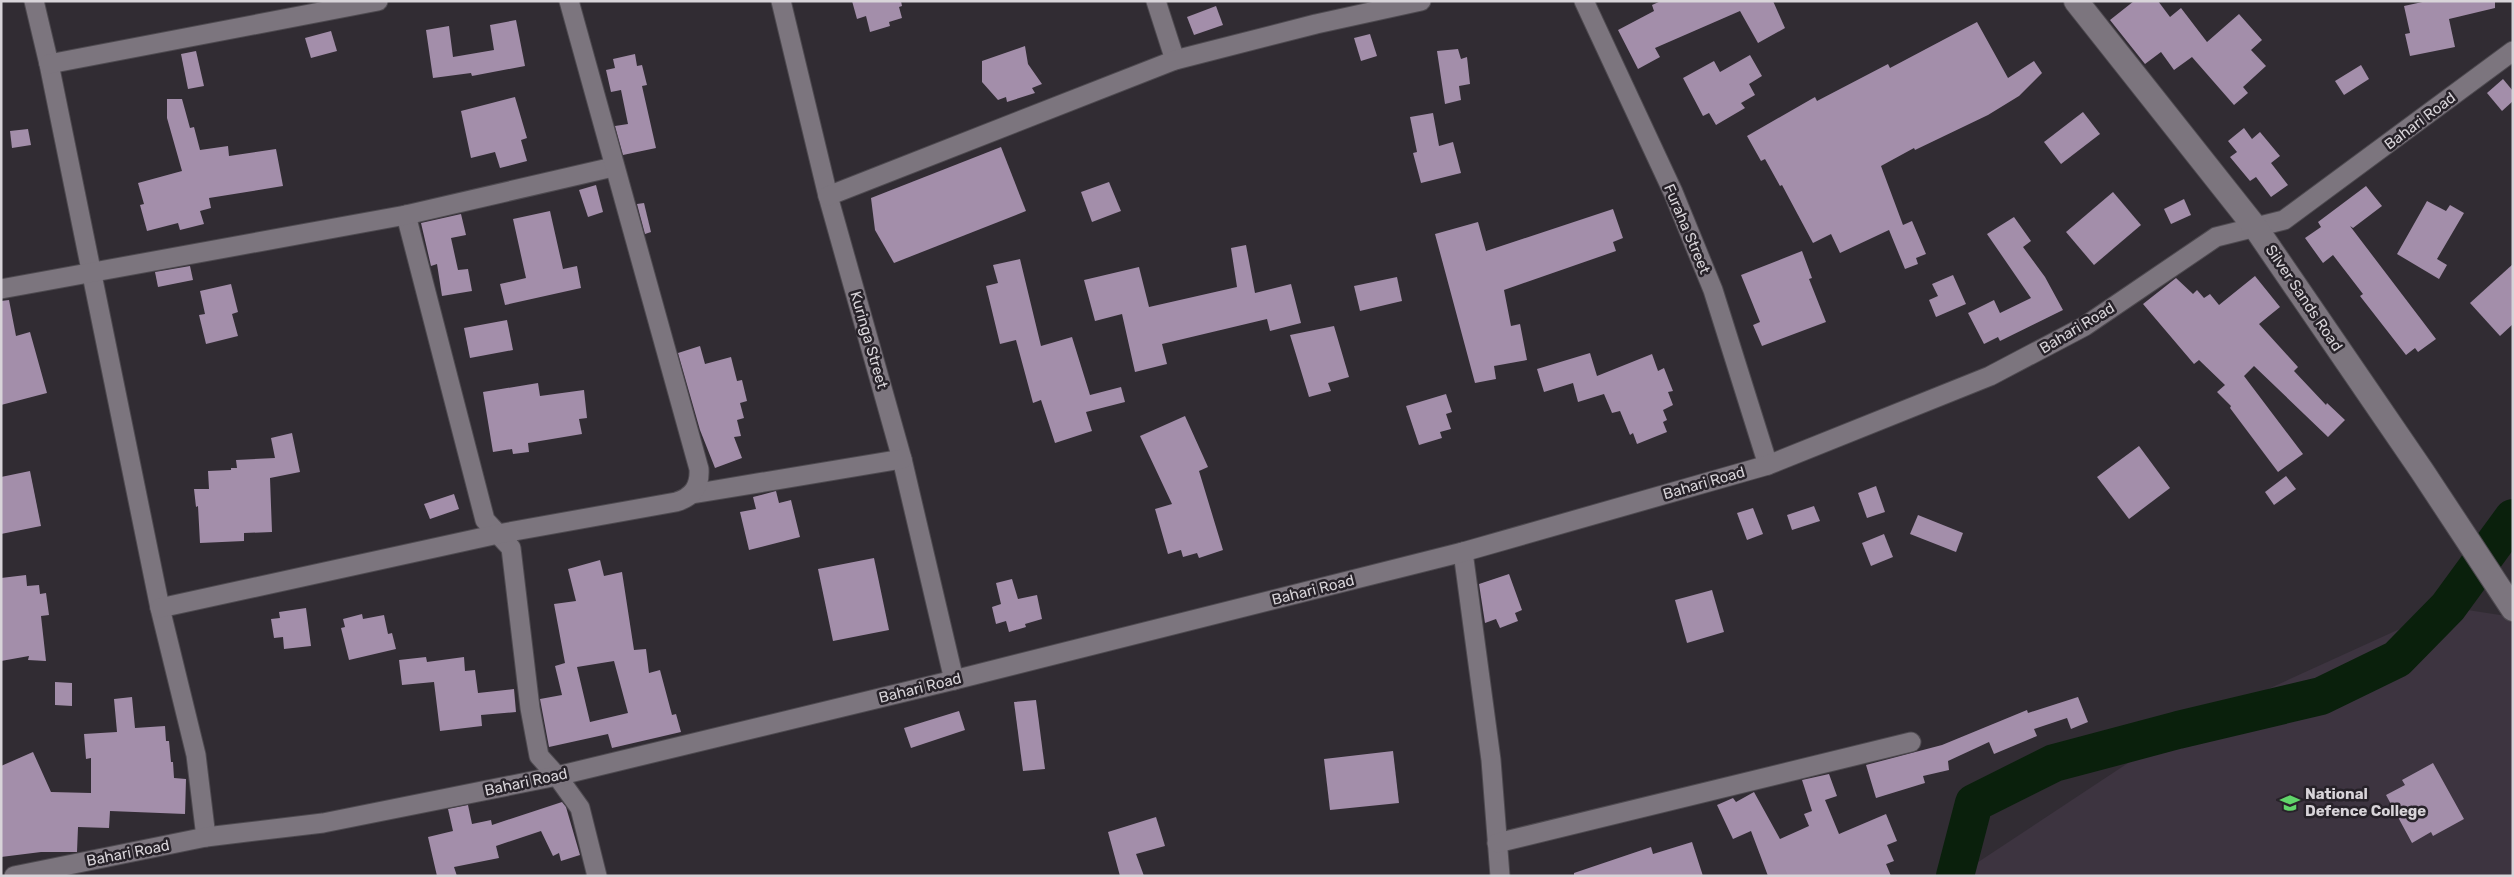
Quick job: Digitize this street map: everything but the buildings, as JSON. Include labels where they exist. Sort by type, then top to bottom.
[{"type":"street","points":[[34,1],[49,64],[160,608],[196,755],[206,837]]},
{"type":"street","points":[[49,64],[378,1]]},
{"type":"street","points":[[569,1],[699,469],[699,478],[692,494]]},
{"type":"street","name":"Kuringa Street","points":[[780,1],[828,196],[902,459],[954,680]]},
{"type":"street","points":[[1156,1],[1175,60]]},
{"type":"street","points":[[828,196],[1175,60],[1316,24],[1421,1]]},
{"type":"street","name":"Furaha Street","points":[[1584,1],[1673,192],[1713,290],[1768,465]]},
{"type":"street","name":"Silver Sands Road","points":[[2076,1],[2254,227],[2422,471],[2513,609]]},
{"type":"street","name":"Bahari Road","points":[[14,876],[206,837],[322,823],[557,776],[954,680],[1463,552],[1768,465],[1990,376],[2085,326],[2216,237],[2284,220],[2513,51]]},
{"type":"street","points":[[1,289],[406,214],[614,167]]},
{"type":"street","points":[[406,214],[486,520],[511,548],[530,708],[539,756],[557,776],[580,808],[596,876]]},
{"type":"street","points":[[160,608],[498,534],[676,502],[692,494],[902,459]]},
{"type":"street","points":[[1463,552],[1492,760],[1500,876]]},
{"type":"street","points":[[1497,843],[1911,742]]},
{"type":"shaded area","name":"National Defence College","points":[[2448,607],[2513,617],[2513,876],[1957,876],[2178,730]]},
{"type":"waterway","points":[[1955,876],[1974,803],[2054,763],[2178,730],[2321,696],[2397,659],[2448,607],[2513,518]]},
{"type":"place","name":"National Defence College","points":[[2290,803]]}]
